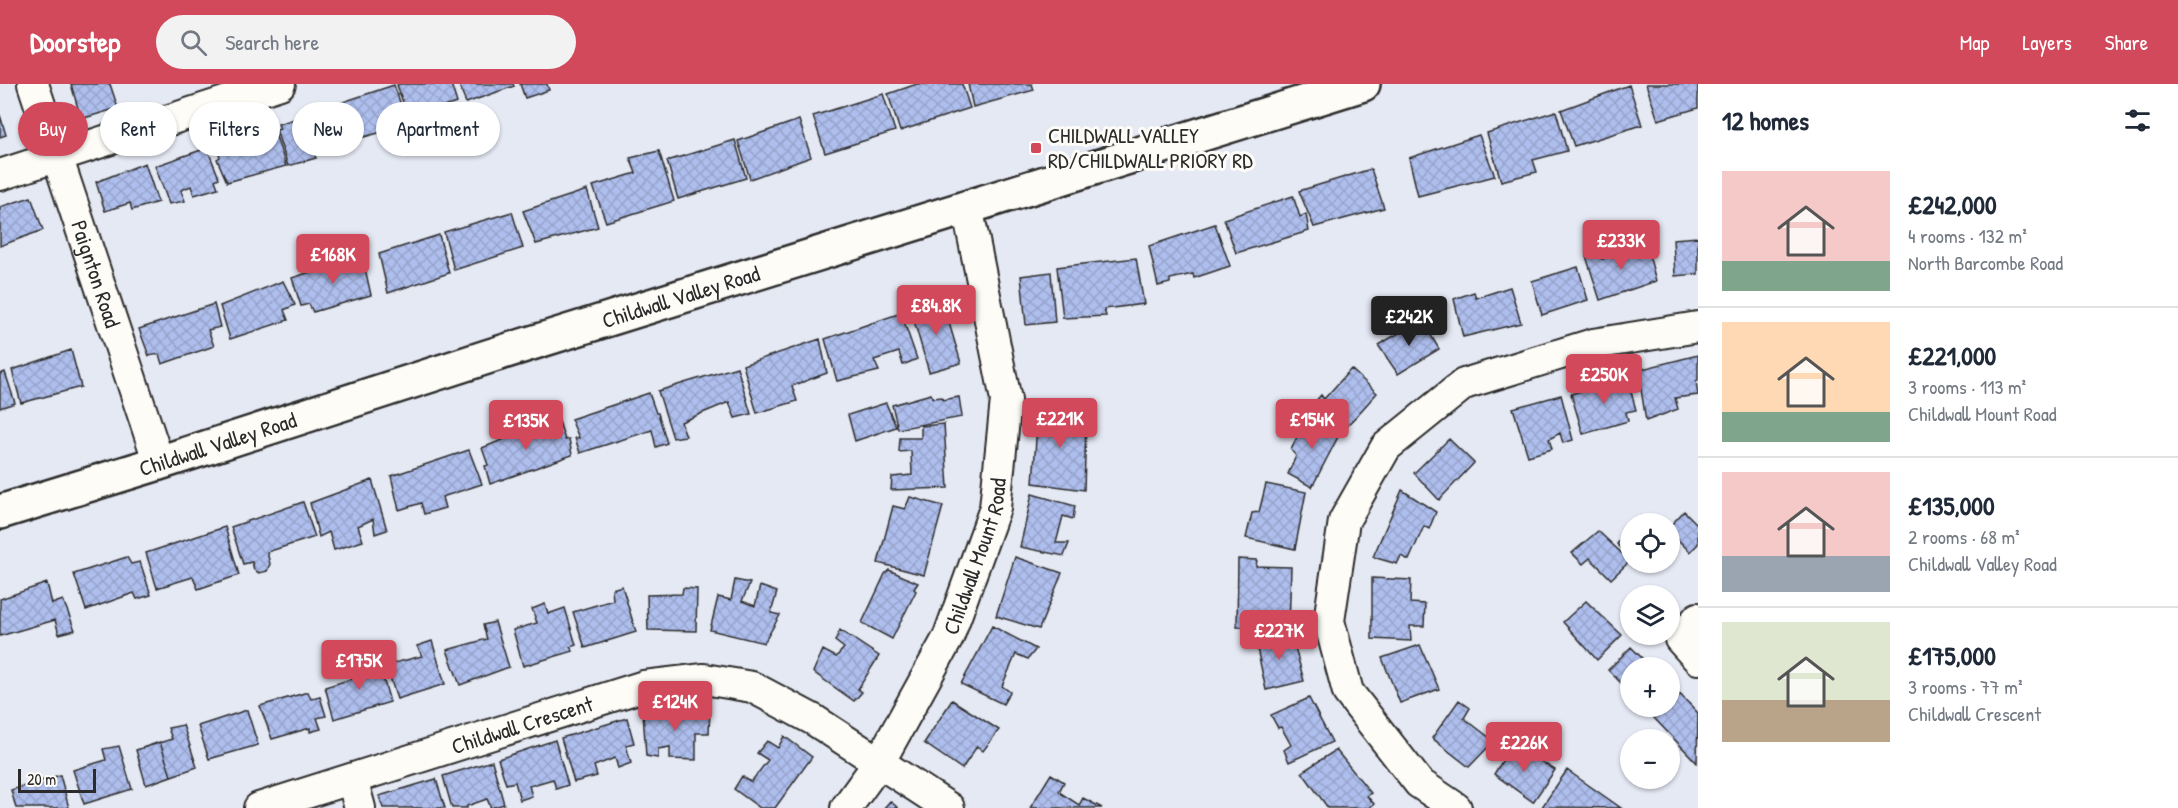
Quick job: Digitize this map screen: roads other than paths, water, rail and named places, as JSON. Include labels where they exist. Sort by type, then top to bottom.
[{"type":"main road","name":"Childwall Valley Road","points":[[0,512],[501,352],[1363,84]]},
{"type":"street","name":"Paignton Road","points":[[33,84],[159,463]]},
{"type":"street","points":[[0,175],[280,84]]},
{"type":"street","name":"Childwall Mount Road","points":[[846,808],[880,762],[948,638],[996,508],[1006,400],[967,206]]},
{"type":"street","points":[[1455,808],[1419,783],[1348,692],[1329,621],[1344,521],[1386,447],[1464,384],[1593,344],[1698,327]]},
{"type":"street","name":"Childwall Crescent","points":[[259,808],[644,686],[704,679],[752,687],[814,720],[949,808]]},
{"type":"street","points":[[352,779],[360,808]]},
{"type":"place","name":"CHILDWALL VALLEY RD/CHILDWALL PRIORY RD","points":[[1036,148]]}]
